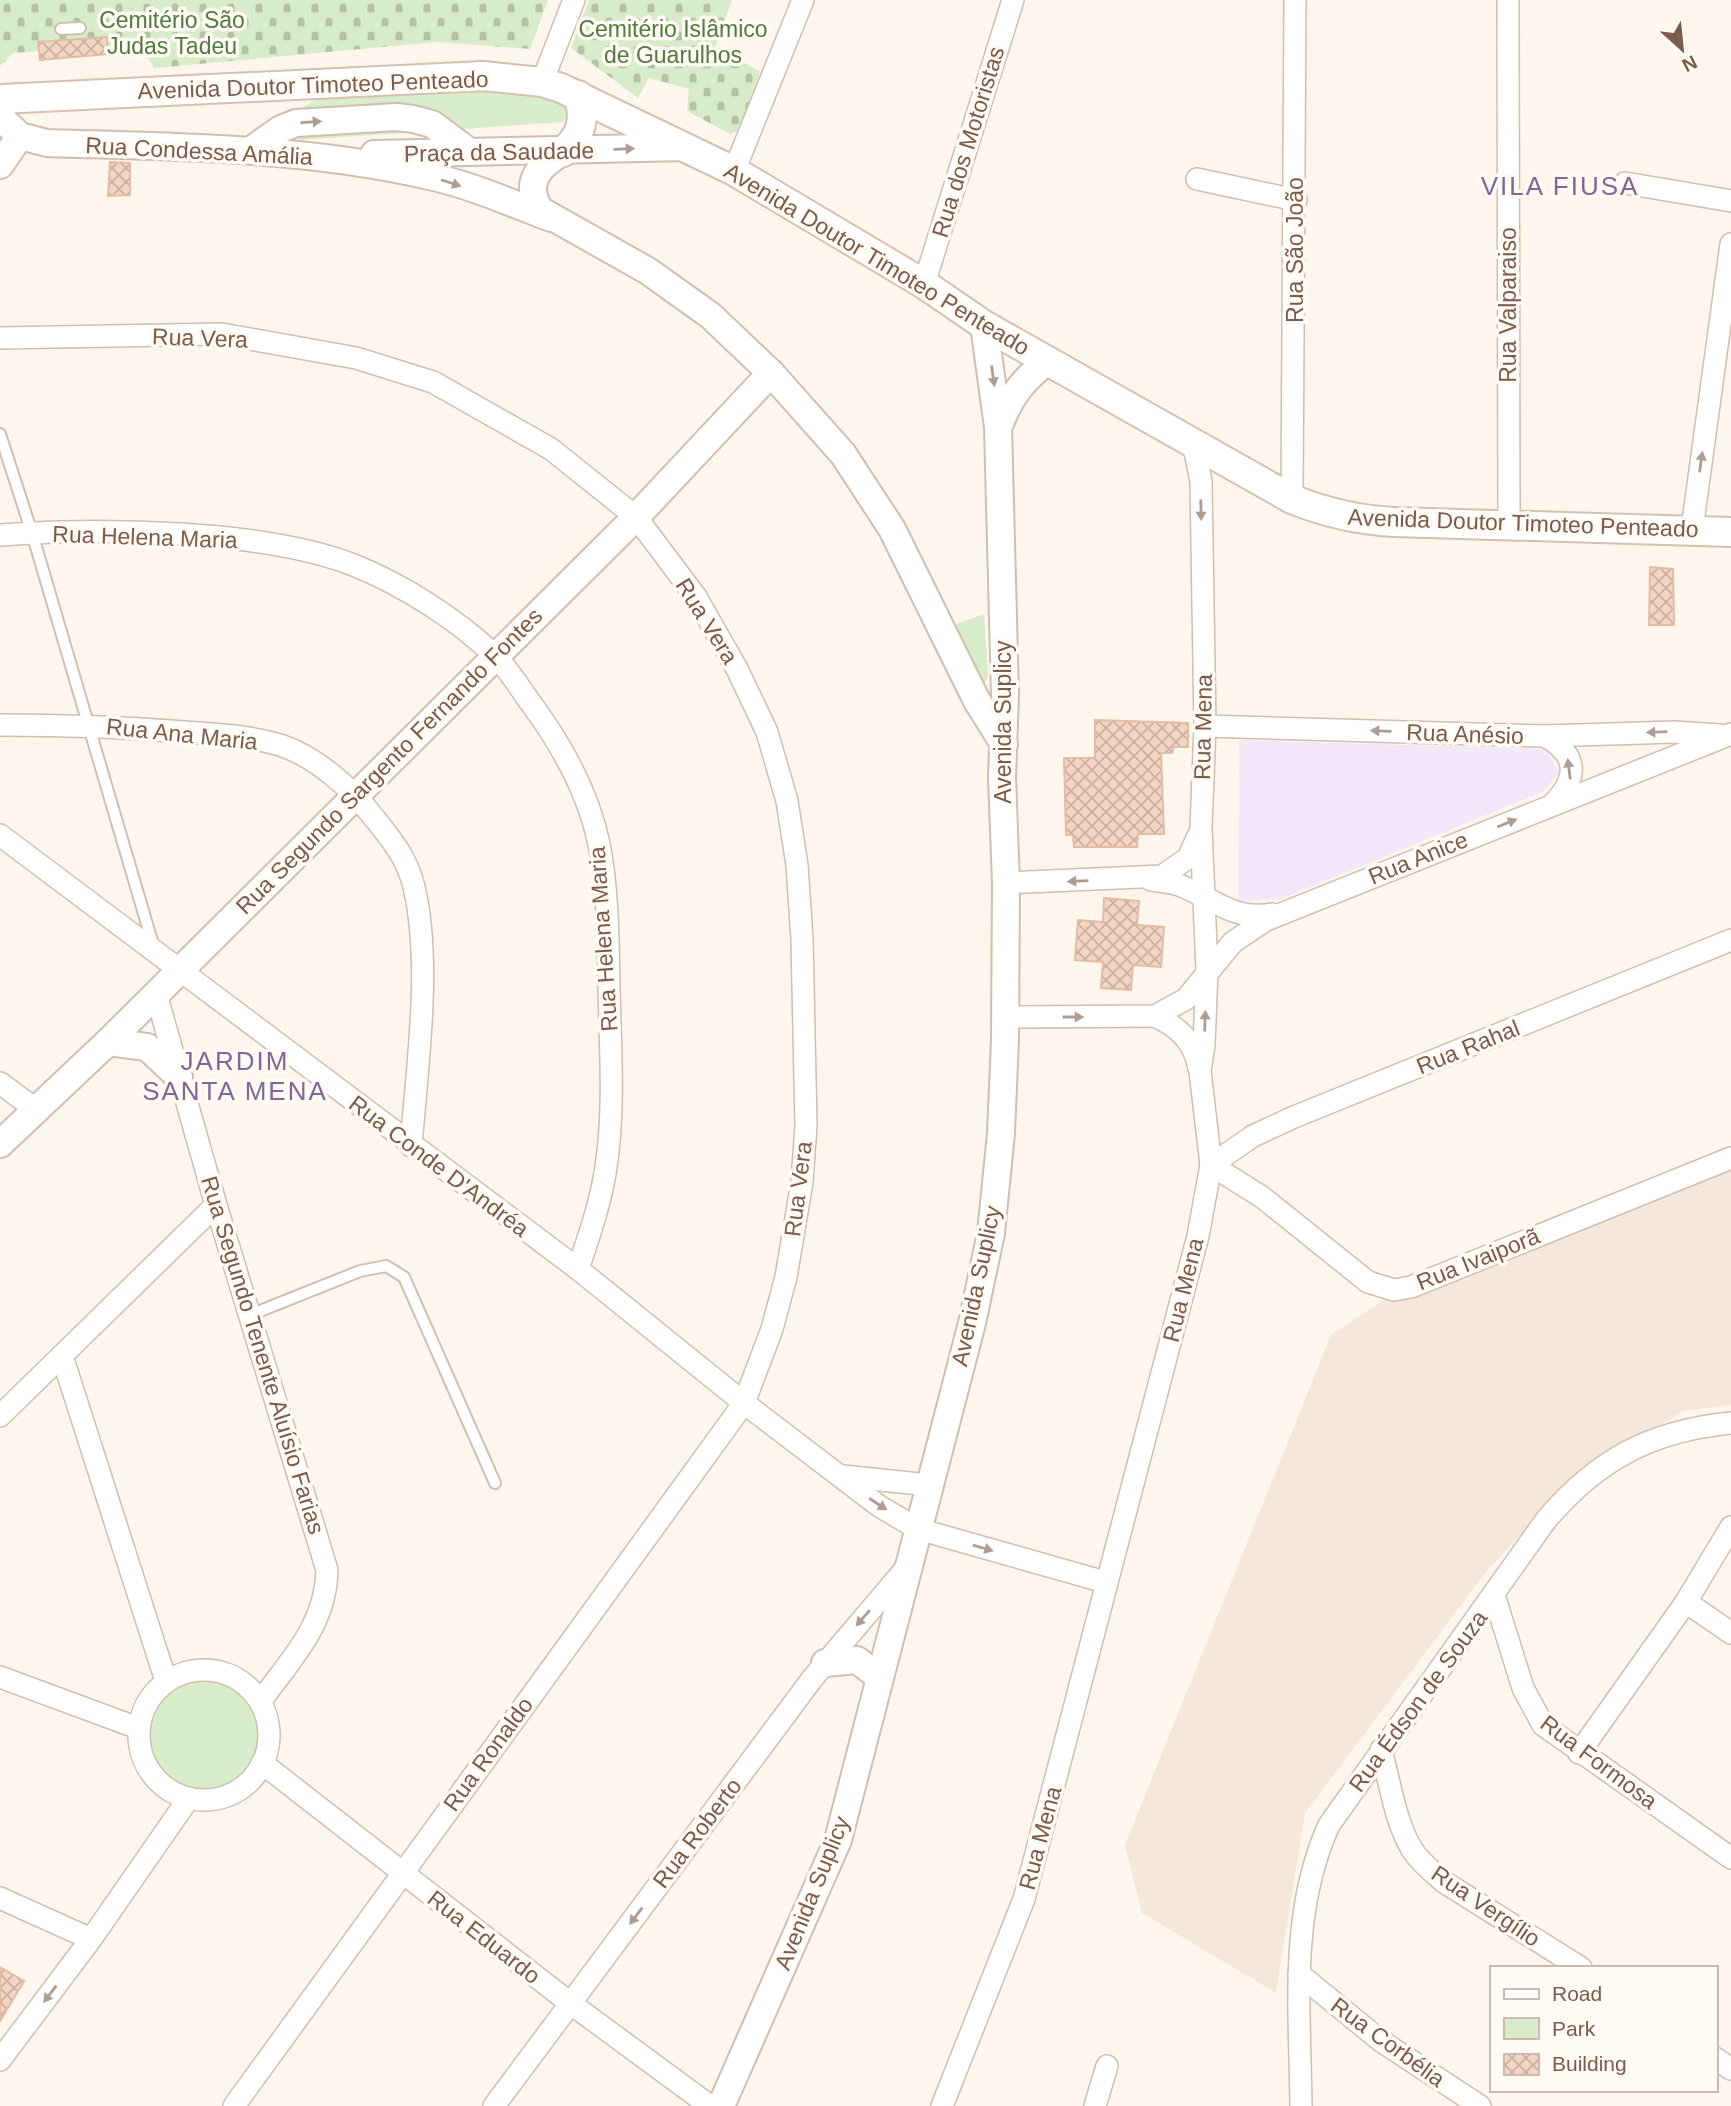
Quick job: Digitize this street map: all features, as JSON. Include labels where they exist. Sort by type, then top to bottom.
[{"type":"main road","name":"Avenida Doutor Timoteo Penteado","points":[[0,99],[483,76],[542,82],[578,95],[734,171],[924,284],[984,325],[1292,499],[1328,513],[1362,521],[1731,532]]},
{"type":"main road","points":[[563,152],[574,143],[582,128],[582,108],[578,95]]},
{"type":"street","points":[[542,82],[574,0]]},
{"type":"street","points":[[734,171],[803,0]]},
{"type":"street","name":"Rua dos Motoristas","points":[[924,284],[1013,0]]},
{"type":"street","name":"Rua São João","points":[[1292,499],[1296,200],[1295,0]]},
{"type":"street","name":"Rua Valparaiso","points":[[1508,0],[1509,526]]},
{"type":"street","points":[[0,117],[20,136],[0,165]]},
{"type":"street","points":[[251,150],[281,129],[296,124],[397,117],[432,124],[467,150]]},
{"type":"street","name":"Rua Condessa Amália","points":[[20,136],[47,143],[251,150],[312,156],[432,176],[552,218],[648,271],[711,316],[771,373],[843,454],[892,529],[972,690],[1004,744]]},
{"type":"street","name":"Praça da Saudade","points":[[312,156],[467,150],[563,152],[686,147]]},
{"type":"street","name":"Rua Condessa Amália","points":[[552,218],[536,203],[532,181],[543,165],[563,152]]},
{"type":"street","points":[[1197,179],[1296,200]]},
{"type":"street","points":[[1625,183],[1731,201]]},
{"type":"street","points":[[1692,529],[1731,244]]},
{"type":"street","name":"Avenida Suplicy","points":[[721,2106],[838,1840],[972,1323],[991,1233],[1001,1133],[1006,883],[998,427],[984,325]]},
{"type":"street","name":"Rua Vera","points":[[0,338],[222,334],[356,358],[433,382],[551,449],[636,517],[695,597],[737,669],[767,732],[786,801],[797,864],[804,1030],[802,1182],[786,1277],[772,1329],[744,1403]]},
{"type":"street","name":"Avenida Suplicy","points":[[998,427],[1014,393],[1025,379],[1048,361]]},
{"type":"street","name":"Rua Segundo Sargento Fernando Fontes","points":[[0,1144],[108,1042],[636,517],[771,373]]},
{"type":"street","name":"Rua Mena","points":[[942,2106],[1024,1899],[1104,1582],[1198,1236],[1211,1165],[1200,1071],[1204,1045],[1207,971],[1201,828],[1205,726],[1200,481],[1193,442]]},
{"type":"street","name":"Rua Helena Maria","points":[[0,535],[32,533],[225,537],[318,554],[355,566],[399,587],[495,656],[552,731],[571,764],[599,845],[608,936],[611,1081],[606,1165],[598,1209],[578,1269]]},
{"type":"street","name":"Rua Ana Maria","points":[[0,725],[89,725],[209,734],[281,746],[304,757],[356,795],[398,847],[414,888],[420,949],[421,1017],[411,1146]]},
{"type":"street","name":"Rua Anésio","points":[[1205,726],[1545,736],[1674,732],[1729,740]]},
{"type":"street","points":[[1545,736],[1562,748],[1571,770],[1566,791],[1552,805]]},
{"type":"street","name":"Rua Anice","points":[[1156,1016],[1186,999],[1207,971],[1241,936],[1284,912],[1552,805],[1729,740]]},
{"type":"street","points":[[1006,883],[1146,879],[1162,876],[1188,858],[1201,828]]},
{"type":"street","name":"Rua Conde D'Andréa","points":[[0,835],[177,971],[578,1269],[744,1403],[841,1476],[918,1529],[1104,1582]]},
{"type":"street","name":"Rua Anice","points":[[1146,879],[1175,884],[1243,915],[1284,912]]},
{"type":"street","name":"Rua Rahal","points":[[1211,1165],[1253,1136],[1294,1117],[1731,940]]},
{"type":"street","name":"Rua Segundo Tenente Aluísio Farias","points":[[156,994],[216,1205],[327,1570],[327,1595],[318,1622],[260,1702]]},
{"type":"street","points":[[1005,1017],[1156,1016],[1181,1031],[1190,1043],[1200,1071]]},
{"type":"street","points":[[108,1042],[147,1048],[179,1077]]},
{"type":"street","points":[[0,1083],[35,1109]]},
{"type":"street","name":"Rua Ivaiporã","points":[[1211,1165],[1262,1197],[1368,1282],[1394,1290],[1411,1287],[1731,1158]]},
{"type":"street","points":[[0,1416],[216,1205]]},
{"type":"street","points":[[62,1356],[166,1681]]},
{"type":"street","name":"Rua Ronaldo","points":[[234,2106],[744,1403]]},
{"type":"street","name":"Rua Édson de Souza","points":[[1301,2106],[1299,1974],[1305,1894],[1315,1856],[1329,1825],[1546,1520],[1591,1474],[1625,1452],[1659,1436],[1699,1426],[1731,1423]]},
{"type":"street","points":[[841,1476],[929,1485]]},
{"type":"street","points":[[1579,1753],[1686,1602],[1731,1527]]},
{"type":"street","name":"Rua Roberto","points":[[494,2106],[825,1663],[907,1567]]},
{"type":"street","name":"Rua Formosa","points":[[1494,1595],[1523,1688],[1534,1713],[1543,1725],[1731,1858]]},
{"type":"street","points":[[1686,1602],[1731,1633]]},
{"type":"street","points":[[825,1663],[857,1660],[879,1677]]},
{"type":"street","points":[[191,1671],[218,1671],[242,1682],[260,1702],[269,1732],[262,1763],[250,1780],[232,1793],[211,1799],[189,1798],[167,1789],[150,1773],[140,1752],[138,1728],[147,1702],[166,1681],[191,1671]]},
{"type":"street","points":[[0,1677],[138,1728]]},
{"type":"street","name":"Rua Vergílio","points":[[1381,1750],[1404,1832],[1413,1851],[1425,1866],[1444,1882],[1578,1966]]},
{"type":"street","name":"Rua Eduardo","points":[[262,1763],[570,2003],[710,2106]]},
{"type":"street","points":[[0,2060],[91,1939],[189,1798]]},
{"type":"street","points":[[0,1898],[91,1939]]},
{"type":"street","name":"Rua Corbélia","points":[[1299,1974],[1381,2042],[1480,2106]]},
{"type":"street","points":[[1095,2106],[1107,2066]]},
{"type":"lane","points":[[61,29],[80,28]]},
{"type":"lane","points":[[0,434],[32,533],[156,954]]},
{"type":"lane","points":[[250,1315],[360,1271],[386,1266],[404,1277],[495,1483]]},
{"type":"shaded area","points":[[1239,740],[1546,749],[1560,773],[1542,792],[1281,899],[1238,901]]},
{"type":"shaded area","points":[[1731,1163],[1731,1405],[1683,1411],[1566,1485],[1485,1573],[1305,1813],[1276,1993],[1142,1913],[1125,1845],[1331,1335],[1387,1298]]},
{"type":"green space","name":"Cemitério São Judas Tadeu","points":[[0,0],[548,0],[530,49],[437,42],[154,68],[146,56],[129,47],[108,47],[108,54],[40,60],[39,51],[13,53],[0,66]]},
{"type":"green space","name":"Cemitério Islâmico de Guarulhos","points":[[589,0],[732,0],[715,48],[760,71],[743,129],[730,134],[687,111],[689,89],[649,78],[638,98],[571,48]]},
{"type":"green space","points":[[489,87],[560,99],[567,111],[564,122],[300,140],[286,127],[294,113],[320,97]]},
{"type":"green space","points":[[984,614],[988,677],[985,683],[979,679],[954,625]]},
{"type":"green space","points":[[204,1675],[227,1679],[247,1692],[260,1712],[264,1735],[260,1758],[247,1778],[227,1791],[204,1795],[181,1791],[161,1778],[148,1758],[144,1735],[148,1712],[161,1692],[181,1679]]},
{"type":"building","points":[[107,37],[108,54],[40,60],[38,42]]},
{"type":"building","points":[[110,162],[130,163],[130,195],[108,196]]},
{"type":"building","points":[[1650,567],[1673,569],[1674,625],[1649,625]]},
{"type":"building","points":[[1095,720],[1188,723],[1188,747],[1174,747],[1172,753],[1161,753],[1164,834],[1138,834],[1137,847],[1074,847],[1073,835],[1066,835],[1064,758],[1095,758]]},
{"type":"building","points":[[1104,898],[1139,901],[1137,925],[1164,927],[1161,967],[1133,965],[1131,990],[1101,988],[1103,962],[1075,960],[1078,920],[1103,922]]},
{"type":"building","points":[[0,1967],[24,1981],[0,2021]]},
{"type":"district","name":"VILA FIUSA","points":[[1560,186]]},
{"type":"district","name":"JARDIM SANTA MENA","points":[[235,1076]]}]
